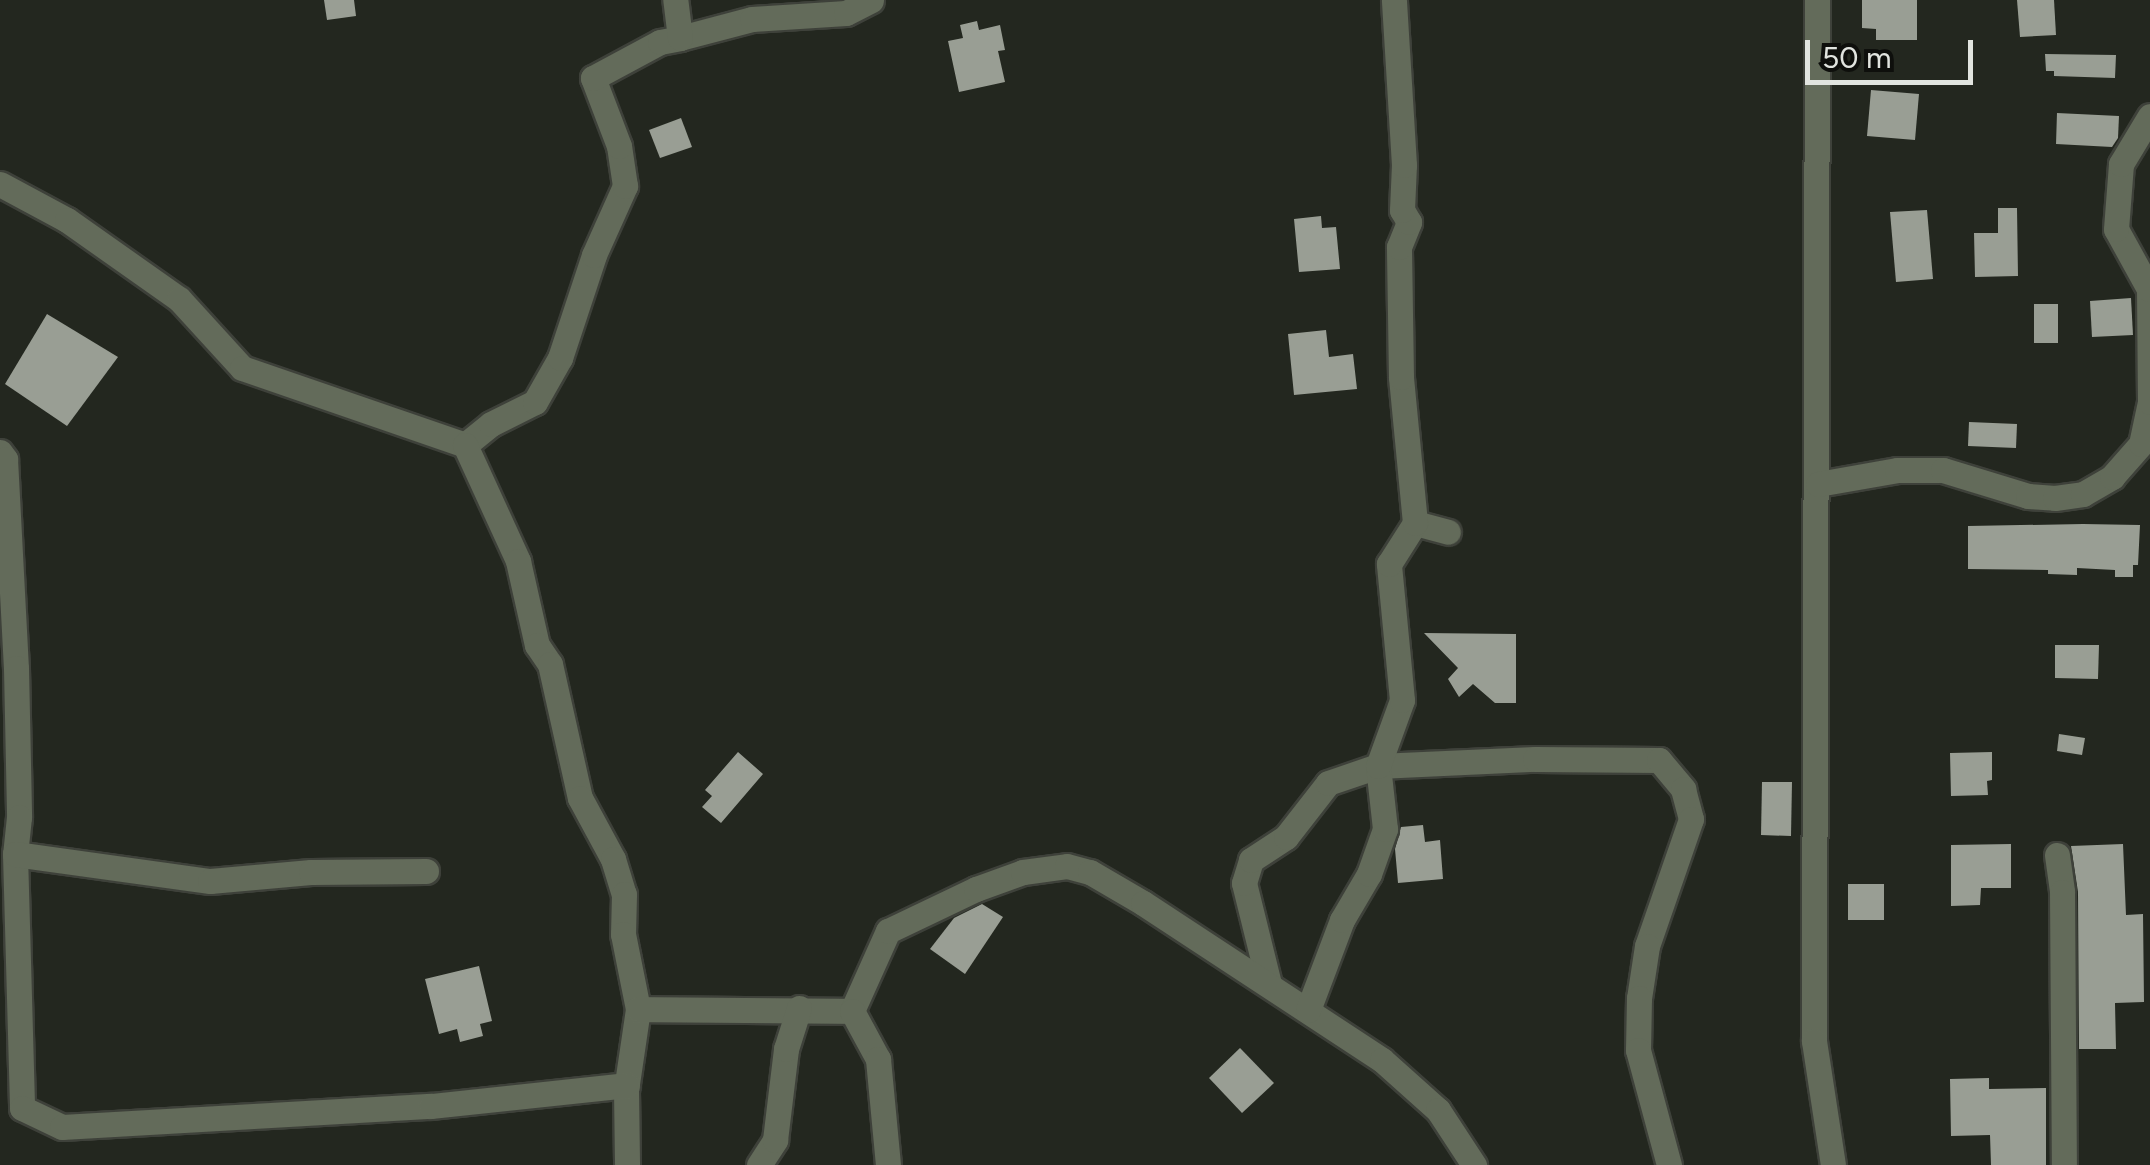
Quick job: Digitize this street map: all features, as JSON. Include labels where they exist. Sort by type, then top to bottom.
[{"type":"street","points":[[675,0],[680,38]]},
{"type":"street","points":[[465,445],[491,424],[536,402],[547,384],[625,186],[619,146],[592,78],[660,42],[752,19],[846,14],[871,0]]},
{"type":"street","points":[[1308,1010],[1342,920],[1370,874],[1386,828],[1378,766],[1402,700],[1389,564],[1416,523],[1401,377],[1399,247],[1409,222],[1402,210],[1404,164],[1394,0]]},
{"type":"street","points":[[1816,0],[1814,1041],[1833,1165]]},
{"type":"street","points":[[1818,484],[1897,470],[1943,470],[2028,496],[2055,498],[2083,494],[2112,477],[2141,444],[2150,402],[2149,288],[2116,229],[2121,164],[2150,116]]},
{"type":"street","points":[[0,184],[67,220],[179,299],[242,368],[465,445],[518,562],[538,646],[550,664],[580,798],[613,859],[624,894],[623,934],[638,1009],[627,1085],[627,1165]]},
{"type":"street","points":[[0,452],[5,459],[16,668],[19,817],[15,854],[22,1108],[62,1127],[431,1106],[627,1085]]},
{"type":"street","points":[[1416,523],[1448,532]]},
{"type":"street","points":[[1270,984],[1244,883],[1251,860],[1286,837],[1328,783],[1378,766],[1659,760],[1671,768],[1683,789],[1691,819],[1647,946],[1639,998],[1638,1050],[1669,1165]]},
{"type":"street","points":[[15,854],[210,881],[311,872],[426,871]]},
{"type":"street","points":[[2057,855],[2062,892],[2064,1165]]},
{"type":"street","points":[[852,1011],[888,931],[952,898],[1050,867],[1090,872],[1270,984],[1382,1060],[1438,1110],[1474,1165]]},
{"type":"street","points":[[760,1165],[775,1140],[786,1049],[799,1008]]},
{"type":"street","points":[[638,1009],[852,1011]]},
{"type":"street","points":[[852,1011],[878,1059],[888,1165]]},
{"type":"building","points":[[324,0],[354,0],[356,16],[327,20]]},
{"type":"building","points":[[1862,0],[1917,0],[1917,40],[1876,40],[1876,29],[1862,28]]},
{"type":"building","points":[[2017,0],[2054,0],[2056,35],[2020,37]]},
{"type":"building","points":[[977,21],[979,30],[1000,25],[1005,50],[998,51],[1005,82],[959,92],[948,41],[963,38],[960,25]]},
{"type":"building","points":[[2045,54],[2116,55],[2115,78],[2054,76],[2054,71],[2046,71]]},
{"type":"building","points":[[1871,90],[1919,94],[1915,140],[1867,136]]},
{"type":"building","points":[[2057,113],[2119,116],[2118,138],[2112,147],[2056,144]]},
{"type":"building","points":[[681,118],[692,147],[660,158],[649,130]]},
{"type":"building","points":[[1998,208],[2017,208],[2018,276],[1975,277],[1974,233],[1998,233]]},
{"type":"building","points":[[1927,210],[1933,279],[1896,282],[1890,212]]},
{"type":"building","points":[[1321,216],[1322,228],[1336,227],[1340,269],[1299,272],[1294,219]]},
{"type":"building","points":[[2131,298],[2133,335],[2092,337],[2090,301]]},
{"type":"building","points":[[2034,304],[2058,304],[2058,343],[2034,343]]},
{"type":"building","points":[[47,314],[118,357],[67,426],[5,384]]},
{"type":"building","points":[[1326,330],[1329,357],[1353,354],[1357,389],[1294,395],[1288,334]]},
{"type":"building","points":[[1969,422],[2017,424],[2016,448],[1968,446]]},
{"type":"building","points":[[2140,525],[2138,565],[2133,565],[2133,577],[2115,577],[2115,570],[2077,568],[2077,575],[2048,574],[2048,570],[1968,569],[1968,526]]},
{"type":"building","points":[[1424,633],[1516,634],[1516,703],[1495,703],[1473,684],[1459,697],[1448,679],[1458,668]]},
{"type":"building","points":[[2055,645],[2099,645],[2098,679],[2055,678]]},
{"type":"building","points":[[2059,734],[2085,738],[2082,755],[2057,751]]},
{"type":"building","points":[[738,752],[763,774],[721,823],[702,807],[712,796],[705,790]]},
{"type":"building","points":[[1992,752],[1988,795],[1951,796],[1950,753]]},
{"type":"building","points":[[1762,782],[1792,782],[1791,836],[1761,835]]},
{"type":"building","points":[[1423,825],[1425,842],[1440,840],[1443,879],[1398,883],[1395,849],[1401,827]]},
{"type":"building","points":[[2011,844],[2011,888],[1981,888],[1980,905],[1951,906],[1951,845]]},
{"type":"building","points":[[2123,844],[2126,915],[2143,914],[2144,1002],[2115,1003],[2116,1049],[2079,1049],[2078,892],[2071,846]]},
{"type":"building","points":[[1848,884],[1884,884],[1884,920],[1848,920]]},
{"type":"building","points":[[982,904],[1003,917],[965,974],[930,949],[954,918]]},
{"type":"building","points":[[479,966],[492,1021],[480,1024],[483,1036],[460,1042],[457,1029],[439,1034],[425,979]]},
{"type":"building","points":[[1240,1048],[1274,1083],[1242,1113],[1209,1078]]},
{"type":"building","points":[[1989,1078],[1989,1089],[2046,1088],[2046,1165],[1991,1165],[1990,1135],[1951,1136],[1950,1079]]}]
